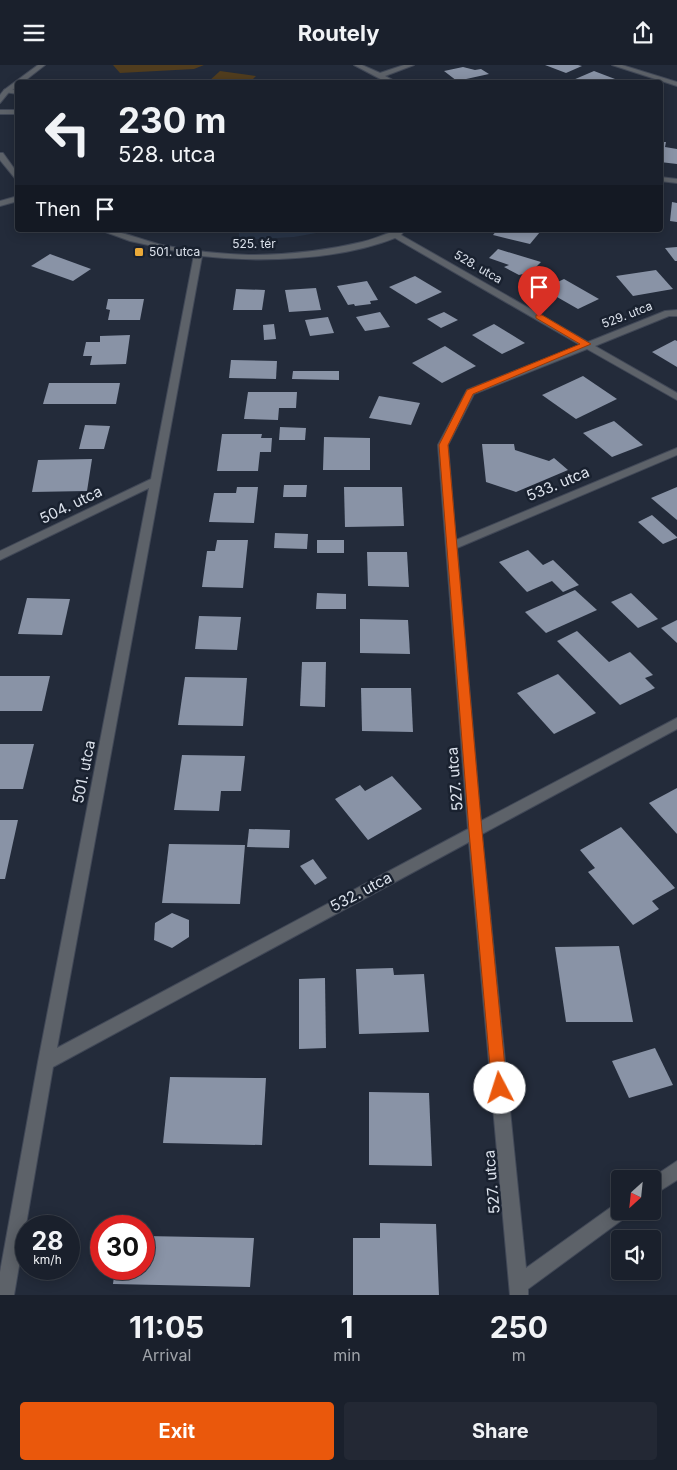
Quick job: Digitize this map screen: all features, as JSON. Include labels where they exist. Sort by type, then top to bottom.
[{"type":"street","points":[[21,80],[42,65]]},
{"type":"street","points":[[357,65],[390,80]]},
{"type":"street","points":[[381,75],[411,65]]},
{"type":"street","points":[[615,65],[660,80]]},
{"type":"street","points":[[666,82],[677,77]]},
{"type":"street","points":[[663,81],[677,84]]},
{"type":"street","points":[[0,101],[6,91],[15,84]]},
{"type":"street","points":[[6,91],[15,92]]},
{"type":"street","points":[[0,112],[15,112]]},
{"type":"street","points":[[0,155],[15,176]]},
{"type":"street","points":[[663,179],[677,181]]},
{"type":"street","points":[[0,204],[15,199]]},
{"type":"street","name":"525. tér","points":[[112,232],[198,255],[260,259],[306,255],[355,247],[400,232]]},
{"type":"street","name":"528. utca","points":[[400,232],[677,397]]},
{"type":"street","name":"501. utca","points":[[5,1295],[46,1062],[198,255]]},
{"type":"street","name":"529. utca","points":[[587,344],[668,313],[677,313]]},
{"type":"street","name":"527. utca","points":[[519,1290],[476,831],[444,445],[470,392],[587,344]]},
{"type":"street","name":"533. utca","points":[[452,546],[677,451]]},
{"type":"street","name":"504. utca","points":[[0,556],[155,481]]},
{"type":"street","name":"532. utca","points":[[46,1062],[677,723]]},
{"type":"street","points":[[661,1182],[677,1170]]},
{"type":"street","points":[[519,1290],[611,1218]]},
{"type":"shaded area","points":[[113,65],[204,65],[194,69],[120,73]]},
{"type":"shaded area","points":[[220,71],[256,76],[252,80],[210,80]]},
{"type":"shaded area","points":[[239,232],[322,232],[294,237],[239,240]]},
{"type":"building","points":[[545,65],[578,65],[582,66],[566,73]]},
{"type":"building","points":[[463,67],[475,70],[481,69],[489,74],[456,80],[444,71]]},
{"type":"building","points":[[594,71],[615,79],[613,80],[573,80]]},
{"type":"building","points":[[663,142],[666,142],[665,147],[677,149],[677,164],[663,162]]},
{"type":"building","points":[[672,202],[677,203],[677,222],[670,221]]},
{"type":"building","points":[[495,232],[540,232],[530,244],[493,235]]},
{"type":"building","points":[[677,247],[677,261],[675,261],[665,248]]},
{"type":"building","points":[[498,249],[541,262],[531,272],[519,275],[504,267],[509,265],[489,258]]},
{"type":"building","points":[[50,254],[91,269],[73,281],[31,266]]},
{"type":"building","points":[[656,270],[673,289],[633,296],[616,276]]},
{"type":"building","points":[[415,276],[442,292],[416,304],[389,287]]},
{"type":"building","points":[[564,279],[599,299],[578,309],[543,289]]},
{"type":"building","points":[[367,281],[378,300],[370,301],[371,304],[348,305],[337,286]]},
{"type":"building","points":[[316,288],[321,310],[289,312],[285,290]]},
{"type":"building","points":[[236,289],[265,290],[262,310],[233,310]]},
{"type":"building","points":[[108,299],[144,299],[140,320],[108,320],[110,310],[106,309]]},
{"type":"building","points":[[380,312],[390,327],[365,331],[356,317]]},
{"type":"building","points":[[444,312],[458,320],[441,328],[427,319]]},
{"type":"building","points":[[328,317],[334,333],[310,336],[305,320]]},
{"type":"building","points":[[274,324],[276,339],[264,340],[263,325]]},
{"type":"building","points":[[494,324],[525,343],[502,354],[472,335]]},
{"type":"building","points":[[130,335],[126,364],[90,365],[92,356],[83,356],[86,342],[100,342],[100,336]]},
{"type":"building","points":[[675,340],[677,341],[677,367],[652,352]]},
{"type":"building","points":[[445,346],[476,366],[442,383],[412,363]]},
{"type":"building","points":[[231,360],[277,361],[276,379],[229,378]]},
{"type":"building","points":[[293,371],[339,371],[339,380],[292,379]]},
{"type":"building","points":[[583,376],[617,399],[576,419],[542,395]]},
{"type":"building","points":[[49,383],[120,383],[116,404],[43,404]]},
{"type":"building","points":[[248,392],[297,392],[296,408],[279,408],[278,420],[244,419]]},
{"type":"building","points":[[379,396],[420,403],[411,425],[369,418]]},
{"type":"building","points":[[614,421],[643,445],[612,457],[583,433]]},
{"type":"building","points":[[85,425],[110,426],[104,449],[79,449]]},
{"type":"building","points":[[280,427],[306,428],[305,440],[279,440]]},
{"type":"building","points":[[222,434],[262,434],[261,438],[272,438],[271,452],[260,452],[258,471],[217,471]]},
{"type":"building","points":[[324,437],[370,438],[370,470],[323,470]]},
{"type":"building","points":[[482,444],[514,444],[515,450],[549,461],[554,458],[568,470],[516,492],[486,482]]},
{"type":"building","points":[[92,459],[87,491],[32,492],[38,460]]},
{"type":"building","points":[[284,485],[307,485],[306,497],[283,497]]},
{"type":"building","points":[[237,487],[258,487],[254,523],[209,522],[214,493],[236,493]]},
{"type":"building","points":[[344,487],[402,487],[404,526],[345,527]]},
{"type":"building","points":[[677,487],[677,520],[651,498]]},
{"type":"building","points":[[652,515],[677,538],[663,544],[638,522]]},
{"type":"building","points":[[275,533],[308,534],[307,549],[274,548]]},
{"type":"building","points":[[217,540],[248,540],[243,588],[202,587],[207,551],[215,551]]},
{"type":"building","points":[[317,540],[344,540],[344,553],[317,553]]},
{"type":"building","points":[[528,550],[543,565],[553,560],[579,585],[563,592],[552,581],[527,592],[499,562]]},
{"type":"building","points":[[367,552],[407,552],[409,587],[368,586]]},
{"type":"building","points":[[575,590],[597,610],[546,633],[525,612]]},
{"type":"building","points":[[317,593],[346,594],[346,609],[316,609]]},
{"type":"building","points":[[631,593],[658,619],[638,628],[611,602]]},
{"type":"building","points":[[27,598],[70,599],[62,635],[18,634]]},
{"type":"building","points":[[199,616],[241,617],[237,650],[195,649]]},
{"type":"building","points":[[360,619],[408,620],[410,654],[360,653]]},
{"type":"building","points":[[677,620],[677,643],[661,628]]},
{"type":"building","points":[[577,631],[609,662],[630,652],[653,675],[645,678],[655,688],[620,705],[557,641]]},
{"type":"building","points":[[302,662],[326,662],[325,707],[300,706]]},
{"type":"building","points":[[558,674],[596,713],[554,734],[517,693]]},
{"type":"building","points":[[0,676],[50,676],[42,711],[0,711]]},
{"type":"building","points":[[185,677],[247,678],[243,726],[178,725]]},
{"type":"building","points":[[361,688],[411,688],[413,732],[362,731]]},
{"type":"building","points":[[0,744],[34,744],[23,789],[0,789]]},
{"type":"building","points":[[182,755],[245,756],[241,791],[221,791],[219,811],[174,810]]},
{"type":"building","points":[[392,776],[422,809],[368,840],[335,799],[360,785],[365,791]]},
{"type":"building","points":[[677,788],[677,834],[649,803]]},
{"type":"building","points":[[0,820],[18,820],[5,879],[0,879]]},
{"type":"building","points":[[621,827],[675,888],[652,901],[659,909],[633,925],[588,872],[595,868],[580,850]]},
{"type":"building","points":[[249,829],[290,830],[289,848],[247,847]]},
{"type":"building","points":[[169,844],[245,845],[240,904],[162,903]]},
{"type":"building","points":[[313,859],[327,878],[315,885],[300,866]]},
{"type":"building","points":[[172,913],[189,920],[189,937],[172,948],[154,940],[155,923]]},
{"type":"building","points":[[619,946],[633,1022],[566,1022],[555,947]]},
{"type":"building","points":[[393,968],[394,975],[424,974],[429,1032],[359,1034],[356,969]]},
{"type":"building","points":[[325,978],[326,1048],[299,1049],[299,979]]},
{"type":"building","points":[[655,1048],[673,1085],[629,1098],[612,1061]]},
{"type":"building","points":[[170,1077],[266,1078],[262,1145],[163,1143]]},
{"type":"building","points":[[369,1092],[429,1093],[432,1166],[369,1165]]},
{"type":"building","points":[[380,1223],[436,1224],[439,1295],[353,1295],[353,1238],[380,1238]]},
{"type":"building","points":[[155,1236],[254,1238],[250,1287],[113,1284],[114,1280],[155,1280]]},
{"type":"place","name":"501. utca","points":[[139,252]]},
{"type":"route","points":[[500,1088],[476,831],[444,445],[470,392],[587,344],[539,317]]}]
